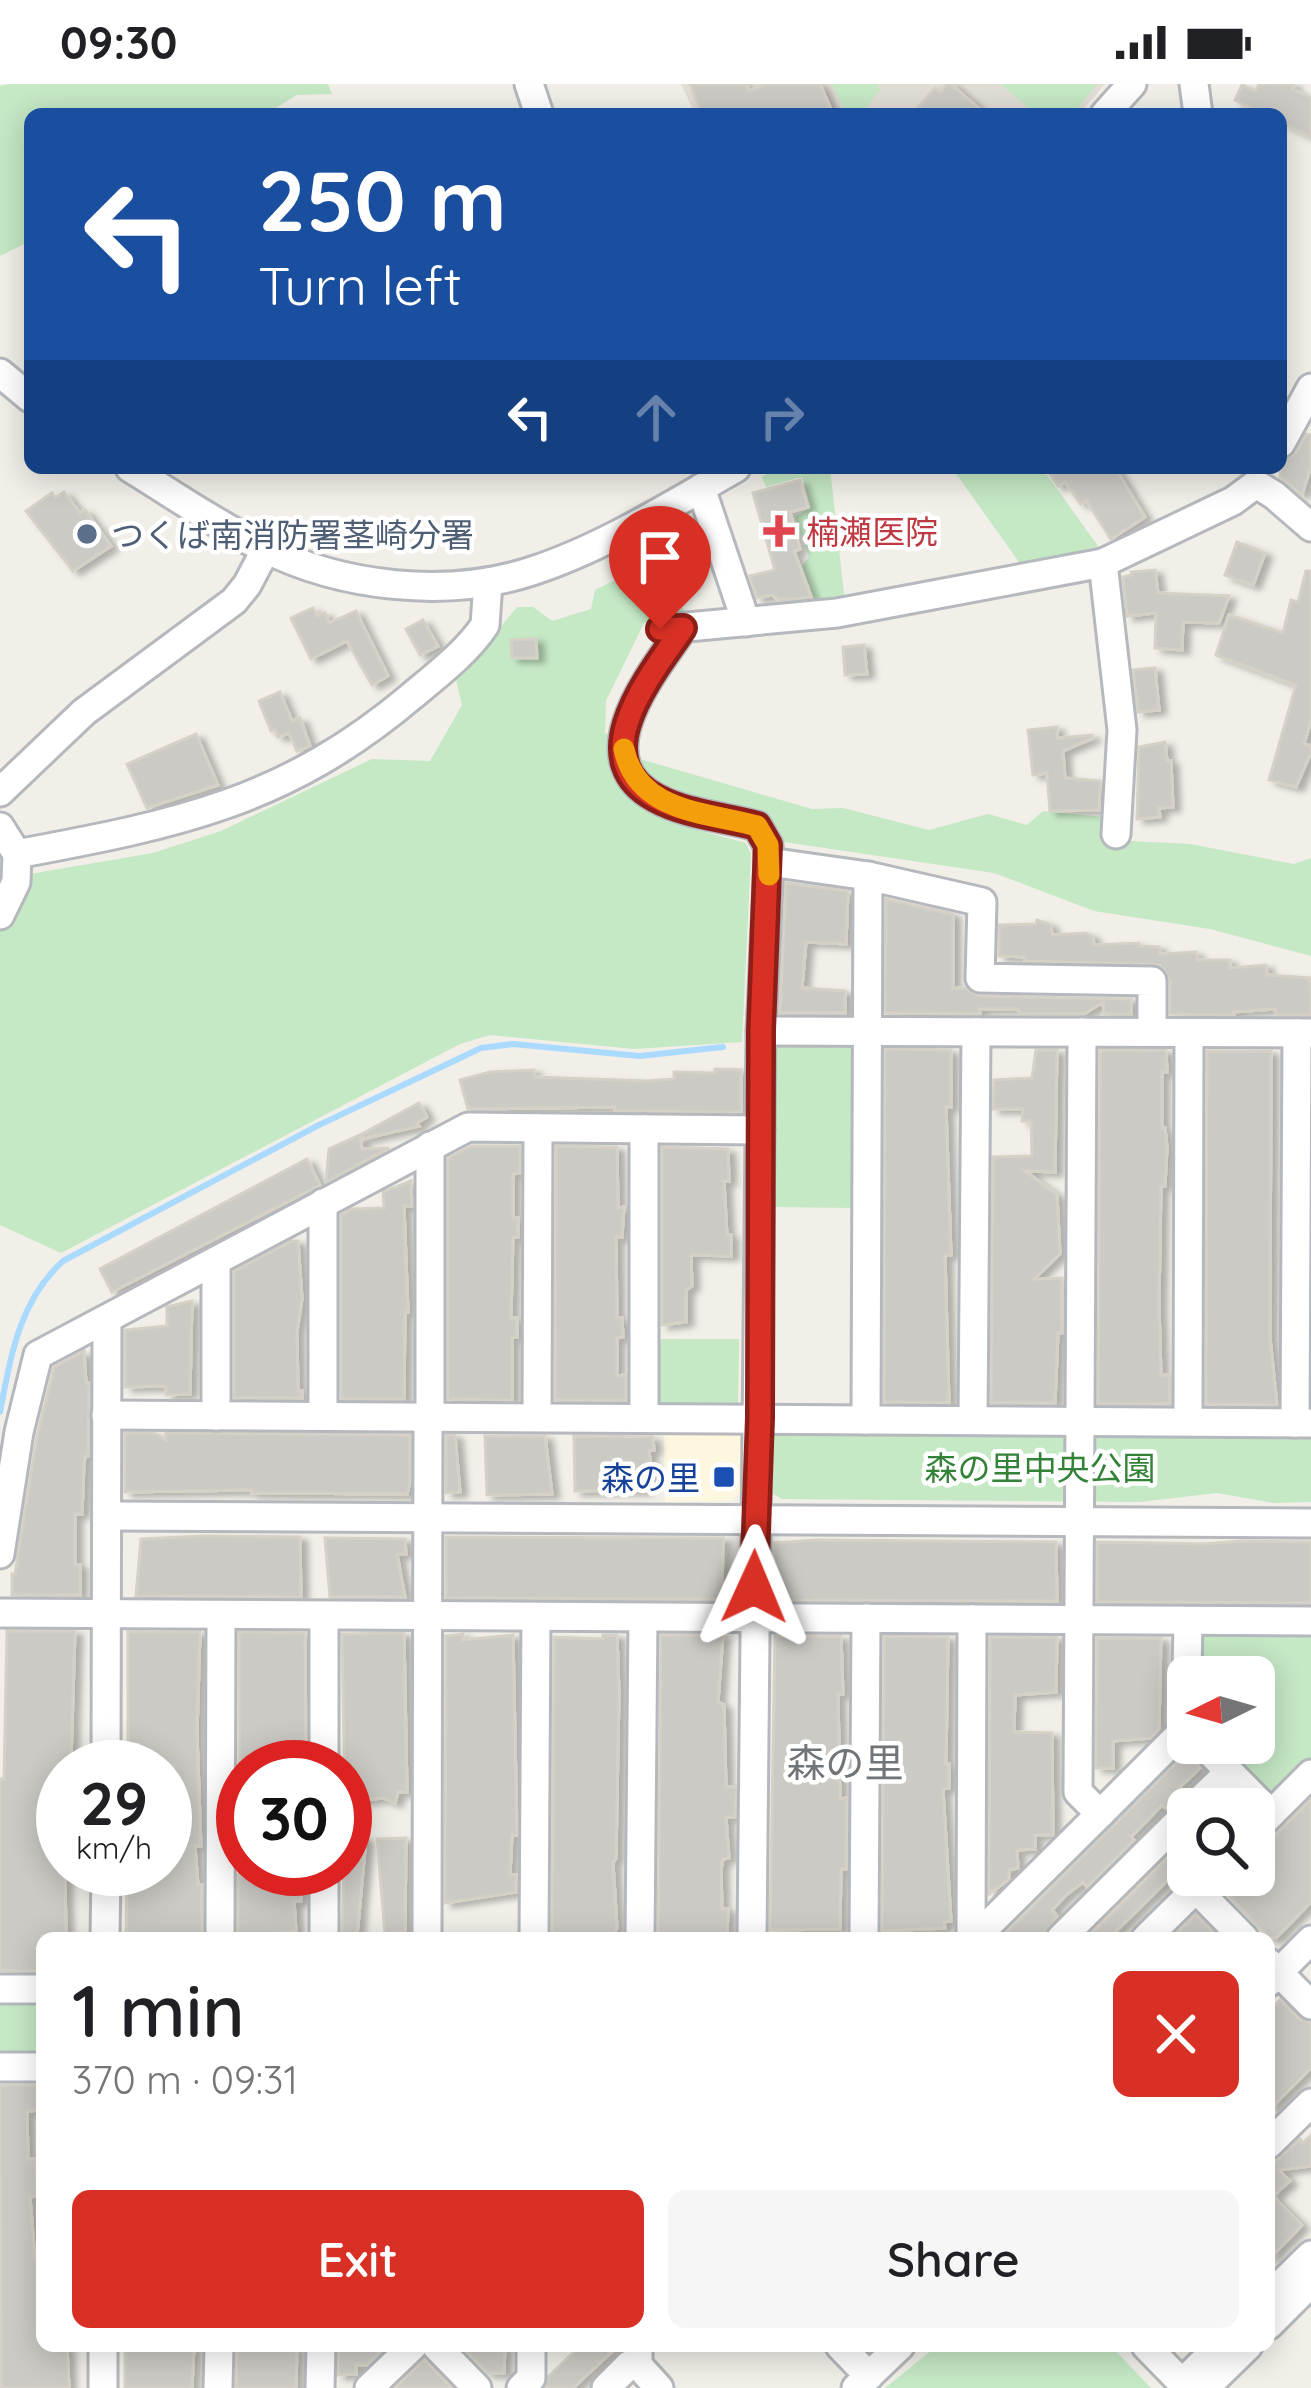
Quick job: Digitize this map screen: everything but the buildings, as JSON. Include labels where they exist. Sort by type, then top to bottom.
[{"type":"street","points":[[1110,108],[1132,84]]},
{"type":"street","points":[[0,373],[24,393]]},
{"type":"street","points":[[1287,431],[1311,388]]},
{"type":"street","points":[[140,474],[266,549],[303,565],[404,585],[488,582],[561,561],[726,474]]},
{"type":"street","points":[[681,474],[696,491],[746,622]]},
{"type":"street","points":[[752,1932],[761,1030],[770,862],[768,845],[757,826],[673,806],[651,796],[627,765],[623,746],[629,713],[672,628],[837,613],[1103,563],[1233,501],[1254,474]]},
{"type":"street","points":[[1256,474],[1311,527]]},
{"type":"street","points":[[0,791],[85,712],[234,601],[266,549]]},
{"type":"street","points":[[1103,563],[1122,730],[1116,834]]},
{"type":"street","points":[[17,854],[164,826],[256,796],[314,764],[388,716],[489,633],[485,625],[488,582]]},
{"type":"street","points":[[0,827],[17,854],[16,882],[0,915]]},
{"type":"street","points":[[770,862],[868,876],[982,902],[980,978],[1152,981],[1152,1032]]},
{"type":"street","points":[[866,1420],[868,876]]},
{"type":"street","points":[[106,1415],[1303,1423],[1304,1033],[761,1030]]},
{"type":"street","points":[[974,1420],[976,1032]]},
{"type":"street","points":[[1082,1032],[1078,1792],[1100,1814]]},
{"type":"street","points":[[1188,1421],[1189,1033]]},
{"type":"street","points":[[0,1551],[19,1432],[38,1355],[468,1127],[760,1130]]},
{"type":"street","points":[[537,1417],[538,1128]]},
{"type":"street","points":[[644,1129],[644,1418]]},
{"type":"street","points":[[427,1932],[430,1146]]},
{"type":"street","points":[[322,1416],[323,1202]]},
{"type":"street","points":[[216,1261],[217,1416]]},
{"type":"street","points":[[106,1740],[107,1319]]},
{"type":"street","points":[[108,1516],[1311,1522]]},
{"type":"street","points":[[0,1613],[1311,1621]]},
{"type":"street","points":[[220,1932],[221,1615]]},
{"type":"street","points":[[324,1616],[324,1740]]},
{"type":"street","points":[[534,1932],[536,1617]]},
{"type":"street","points":[[640,1932],[643,1618]]},
{"type":"street","points":[[864,1932],[866,1618]]},
{"type":"street","points":[[972,1619],[973,1932]]},
{"type":"street","points":[[1188,1621],[1189,1656]]},
{"type":"street","points":[[979,1932],[1167,1756]]},
{"type":"street","points":[[1221,1764],[1240,1788]]},
{"type":"street","points":[[1213,1788],[1229,1772]]},
{"type":"street","points":[[1275,1811],[1311,1774]]},
{"type":"street","points":[[1067,1932],[1167,1834]]},
{"type":"street","points":[[105,1932],[106,1896]]},
{"type":"street","points":[[324,1896],[324,1932]]},
{"type":"street","points":[[1152,1932],[1189,1896]]},
{"type":"street","points":[[1213,1896],[1240,1932]]},
{"type":"street","points":[[1275,1970],[1311,1940]]},
{"type":"street","points":[[1275,1975],[1311,2005]]},
{"type":"street","points":[[0,1989],[36,1989]]},
{"type":"street","points":[[0,2067],[36,2067]]},
{"type":"street","points":[[1275,2138],[1311,2103]]},
{"type":"street","points":[[1275,2290],[1311,2255]]},
{"type":"street","points":[[1275,2319],[1311,2283]]},
{"type":"street","points":[[103,2352],[103,2388]]},
{"type":"street","points":[[218,2352],[218,2388]]},
{"type":"street","points":[[320,2352],[320,2388]]},
{"type":"street","points":[[369,2388],[407,2352]]},
{"type":"street","points":[[442,2352],[477,2388]]},
{"type":"street","points":[[521,2388],[531,2378],[531,2352]]},
{"type":"street","points":[[843,2352],[863,2382],[894,2352]]},
{"type":"street","points":[[1152,2352],[1182,2383],[1213,2352]]},
{"type":"street","points":[[1205,2388],[1242,2352]]},
{"type":"street","points":[[606,2388],[638,2355],[659,2388]]},
{"type":"shaded area","points":[[681,84],[1105,84],[1084,108],[692,108]]},
{"type":"shaded area","points":[[664,1429],[741,1429],[743,1490],[731,1501],[665,1502]]},
{"type":"green space","points":[[328,84],[332,94],[297,95],[276,108],[24,108],[24,244],[0,256],[0,86]]},
{"type":"green space","points":[[832,84],[877,84],[880,89],[866,108],[843,108]]},
{"type":"green space","points":[[1001,84],[1097,84],[1078,108],[1028,108]]},
{"type":"green space","points":[[831,474],[845,603],[817,606],[802,566],[809,557],[795,517],[811,507],[802,477],[766,487],[762,477]]},
{"type":"green space","points":[[956,474],[1046,474],[1103,553],[1026,572]]},
{"type":"green space","points":[[651,562],[657,580],[689,616],[644,623],[606,701],[605,733],[640,759],[812,809],[843,808],[929,830],[988,814],[1027,825],[1043,811],[1113,818],[1112,840],[1190,844],[1294,864],[1311,858],[1311,956],[1210,929],[1094,911],[994,873],[690,828],[746,843],[751,854],[742,1042],[634,1049],[490,1035],[460,1044],[61,1253],[0,1225],[0,879],[153,853],[221,831],[372,759],[430,761],[462,705],[456,680],[517,607],[533,607],[552,621],[591,609],[595,590]]},
{"type":"green space","points":[[777,1039],[854,1040],[860,1208],[769,1207],[771,1045]]},
{"type":"green space","points":[[659,1339],[739,1339],[738,1407],[659,1407]]},
{"type":"green space","name":"森の里中央公園","points":[[779,1430],[1311,1432],[1311,1502],[1274,1503],[1217,1493],[1140,1502],[782,1499],[773,1494],[770,1439]]},
{"type":"green space","points":[[1311,1631],[1311,1761],[1275,1797],[1275,1788],[1254,1788],[1230,1764],[1275,1764],[1275,1656],[1197,1656],[1197,1636],[1202,1632]]},
{"type":"green space","points":[[0,1994],[36,1994],[36,2052],[0,2052]]},
{"type":"green space","points":[[930,2352],[1117,2352],[1151,2388],[885,2388]]},
{"type":"waterway","points":[[0,1412],[13,1350],[27,1312],[63,1261],[317,1126],[481,1048],[513,1044],[640,1056],[723,1047]]},
{"type":"slow traffic","points":[[624,749],[627,765],[651,796],[673,806],[757,826],[768,845],[769,875]]},
{"type":"place","name":"楠瀬医院","points":[[779,531]]},
{"type":"place","name":"つくば南消防署茎崎分署","points":[[87,534]]},
{"type":"place","name":"森の里","points":[[724,1477]]},
{"type":"district","name":"森の里","points":[[845,1762]]},
{"type":"route","points":[[660,629],[683,628],[629,713],[623,746],[627,765],[651,796],[673,806],[757,826],[768,845],[770,862],[761,1030],[760,1418],[754,1587]]}]
